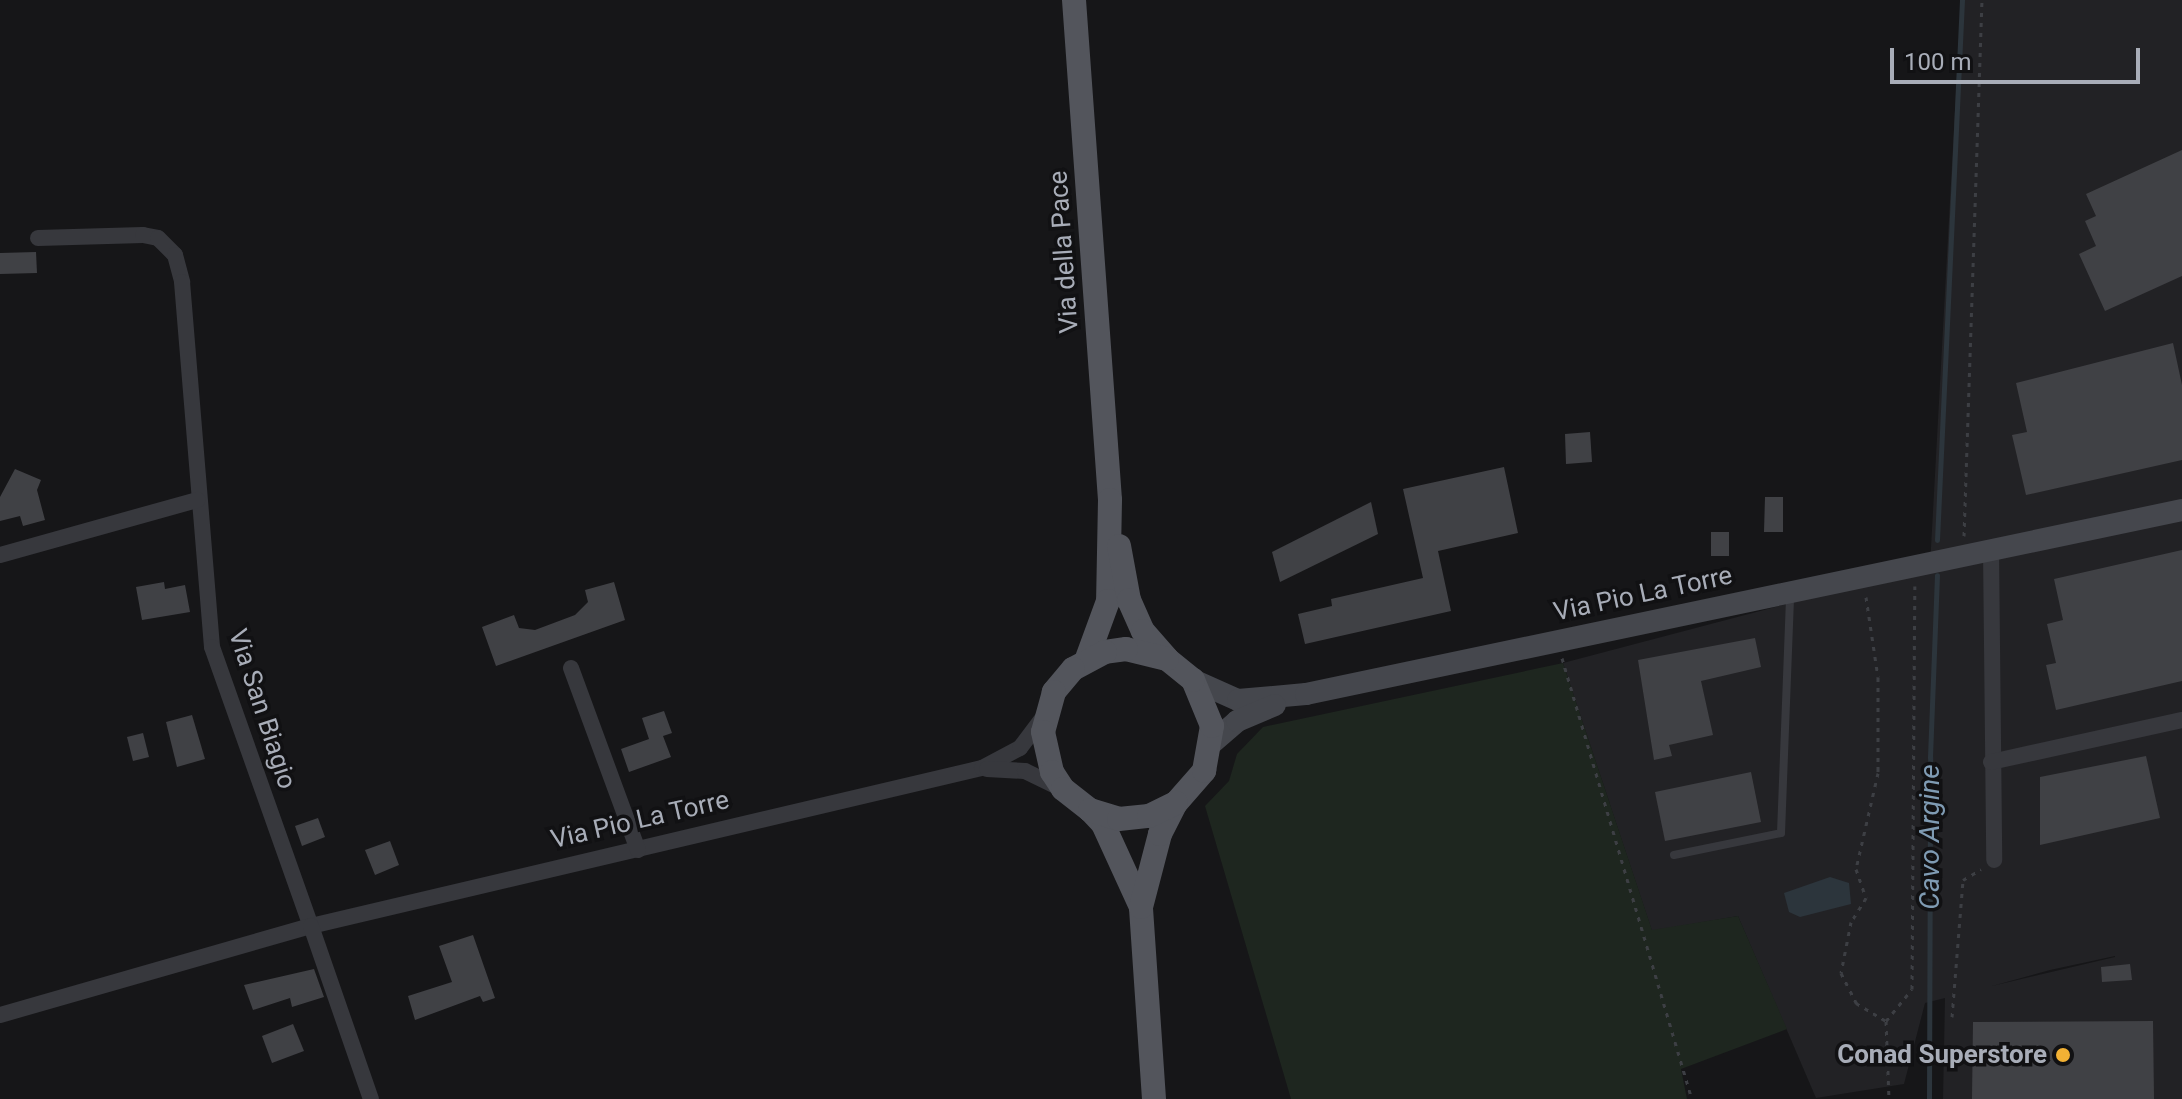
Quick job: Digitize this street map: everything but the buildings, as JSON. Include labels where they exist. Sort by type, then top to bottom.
[{"type":"main road","name":"Via della Pace","points":[[1074,0],[1110,500],[1108,601],[1086,661]]},
{"type":"main road","name":"Via della Pace","points":[[1110,500],[1129,600],[1143,631],[1167,659]]},
{"type":"main road","points":[[1141,907],[1103,824],[1063,789],[1045,752],[1046,712],[1063,680],[1086,661],[1126,649],[1167,659],[1193,680],[1209,710],[1212,743],[1204,771],[1176,803],[1153,856],[1141,907],[1154,1099]]},
{"type":"main road","points":[[1090,810],[1134,819],[1176,803]]},
{"type":"street","name":"Via San Biagio","points":[[38,238],[143,235],[158,238],[175,255],[182,282],[197,500],[212,647],[371,1099]]},
{"type":"street","points":[[0,555],[197,500]]},
{"type":"street","name":"Via Pio La Torre","points":[[1193,680],[1238,700],[1306,694],[2182,510]]},
{"type":"street","points":[[1991,549],[1994,860]]},
{"type":"street","points":[[571,668],[638,850]]},
{"type":"street","name":"Via Pio La Torre","points":[[1212,743],[1249,714],[1306,694]]},
{"type":"street","name":"Via Pio La Torre","points":[[311,926],[982,768],[1020,748],[1046,712]]},
{"type":"street","points":[[1991,762],[2182,720]]},
{"type":"street","name":"Via Pio La Torre","points":[[982,768],[1025,771],[1063,789]]},
{"type":"street","points":[[0,1015],[311,926]]},
{"type":"lane","points":[[1674,855],[1781,833],[1790,591]]},
{"type":"path","points":[[1963,539],[1982,0]]},
{"type":"path","points":[[1865,576],[1878,677],[1878,773],[1856,869],[1866,898],[1851,922],[1841,973],[1856,1003],[1886,1021]]},
{"type":"path","points":[[1889,1099],[1886,1021],[1912,989],[1915,578]]},
{"type":"path","points":[[1557,641],[1692,1099]]},
{"type":"path","points":[[1952,1017],[1963,880],[1994,860]]},
{"type":"shaded area","points":[[1961,0],[2182,0],[2182,1099],[1943,1099],[1945,998],[1925,1003],[1904,1084],[1816,1098],[1738,916],[1652,931],[1563,663],[1930,566]],"holes":[[[2115,957],[1992,986],[2050,970]]]},
{"type":"shaded area","points":[[1563,663],[1652,930],[1738,916],[1787,1029],[1681,1069],[1687,1099],[1291,1099],[1205,806],[1229,781],[1237,754],[1263,727]]},
{"type":"shaded area","points":[[1830,877],[1849,883],[1851,904],[1800,917],[1789,912],[1784,893]]},
{"type":"waterway","points":[[1937,540],[1962,0]]},
{"type":"waterway","name":"Cavo Argine","points":[[1929,1099],[1930,757],[1937,575]]},
{"type":"place","name":"Conad Superstore","points":[[2063,1055]]}]
